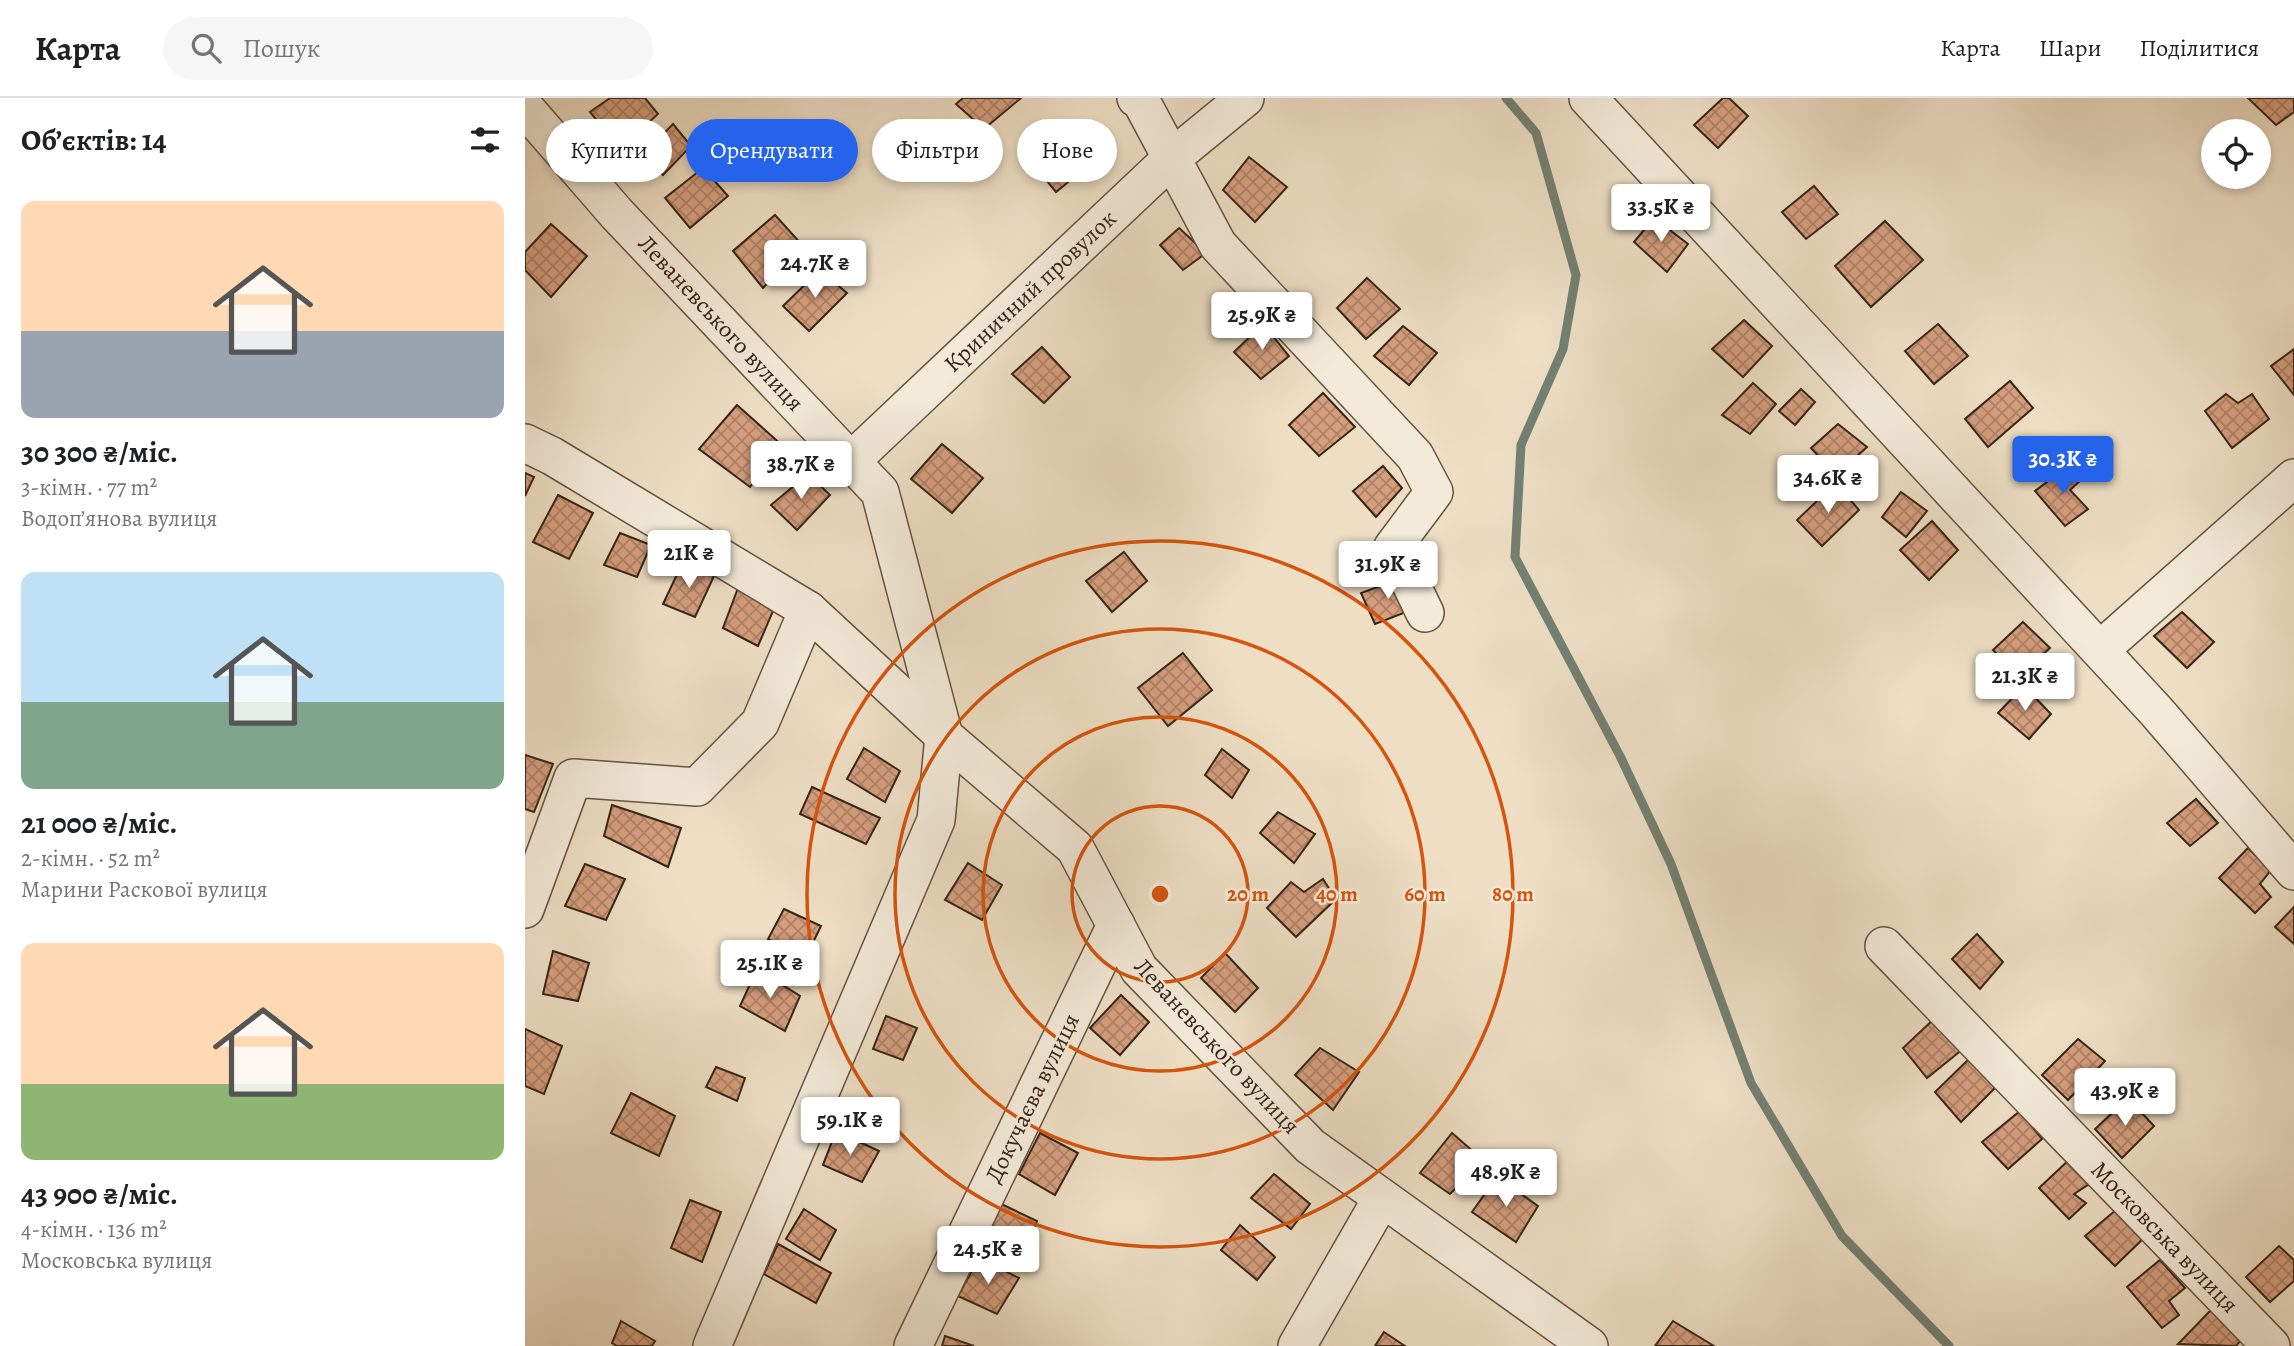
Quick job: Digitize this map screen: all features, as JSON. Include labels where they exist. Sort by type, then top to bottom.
[{"type":"street","points":[[1136,98],[1141,101],[1173,157],[1218,245],[1415,456],[1434,492],[1393,547],[1425,613]]},
{"type":"street","name":"Криничний провулок","points":[[851,461],[1173,157],[1245,98]]},
{"type":"street","points":[[1588,98],[2156,711],[2294,871]]},
{"type":"street","name":"Леваневського вулиця","points":[[525,108],[617,214],[880,492],[944,736],[1075,848],[1139,969],[1310,1146],[1589,1346]]},
{"type":"street","points":[[525,443],[552,456],[808,610],[944,736],[936,820],[712,1346]]},
{"type":"street","points":[[2100,650],[2294,478]]},
{"type":"street","points":[[525,909],[573,778],[697,787],[760,723],[808,610]]},
{"type":"street","name":"Докучаєва вулиця","points":[[913,1346],[1116,925]]},
{"type":"street","name":"Московська вулиця","points":[[1884,946],[2271,1346]]},
{"type":"street","points":[[1297,1346],[1382,1198]]},
{"type":"building","points":[[610,98],[645,98],[658,114],[653,119],[596,119],[590,112]]},
{"type":"building","points":[[963,98],[1021,98],[996,119],[973,119],[956,104]]},
{"type":"building","points":[[1723,98],[1729,98],[1748,116],[1718,148],[1694,125]]},
{"type":"building","points":[[2248,98],[2294,98],[2294,112],[2276,125]]},
{"type":"building","points":[[672,125],[686,140],[686,151],[672,166]]},
{"type":"building","points":[[1249,157],[1287,187],[1255,222],[1223,190]]},
{"type":"building","points":[[686,181],[716,182],[728,196],[690,228],[665,198]]},
{"type":"building","points":[[1048,182],[1068,182],[1056,192]]},
{"type":"building","points":[[1814,186],[1838,214],[1806,239],[1782,212]]},
{"type":"building","points":[[775,215],[803,246],[763,288],[733,251]]},
{"type":"building","points":[[1654,218],[1688,244],[1667,272],[1634,242]]},
{"type":"building","points":[[1885,221],[1923,260],[1871,307],[1835,266]]},
{"type":"building","points":[[551,224],[587,256],[551,297],[525,270],[525,252]]},
{"type":"building","points":[[1179,228],[1206,253],[1183,270],[1160,245]]},
{"type":"building","points":[[820,270],[847,293],[809,331],[783,306]]},
{"type":"building","points":[[1367,278],[1400,309],[1366,339],[1337,308]]},
{"type":"building","points":[[1744,320],[1772,346],[1743,377],[1712,349]]},
{"type":"building","points":[[1263,324],[1289,356],[1261,379],[1234,352]]},
{"type":"building","points":[[1938,324],[1968,356],[1934,384],[1905,351]]},
{"type":"building","points":[[1403,326],[1437,353],[1409,385],[1374,356]]},
{"type":"building","points":[[1042,347],[1070,377],[1044,403],[1012,374]]},
{"type":"building","points":[[2294,349],[2294,395],[2271,366]]},
{"type":"building","points":[[2010,381],[2033,408],[1988,447],[1965,419]]},
{"type":"building","points":[[1753,383],[1776,404],[1750,434],[1722,415]]},
{"type":"building","points":[[1801,389],[1815,402],[1795,425],[1779,411]]},
{"type":"building","points":[[1323,393],[1355,427],[1319,456],[1289,425]]},
{"type":"building","points":[[2226,394],[2238,403],[2252,394],[2269,419],[2232,448],[2205,411]]},
{"type":"building","points":[[737,405],[784,447],[750,487],[699,449]]},
{"type":"building","points":[[1838,424],[1867,447],[1836,475],[1811,448]]},
{"type":"building","points":[[942,444],[983,478],[952,513],[911,479]]},
{"type":"building","points":[[1383,466],[1402,488],[1376,517],[1353,491]]},
{"type":"building","points":[[2067,467],[2082,479],[2070,490],[2088,509],[2065,526],[2035,491]]},
{"type":"building","points":[[525,473],[534,477],[525,496]]},
{"type":"building","points":[[808,474],[830,495],[797,530],[771,505]]},
{"type":"building","points":[[1836,483],[1859,510],[1822,546],[1797,520]]},
{"type":"building","points":[[1901,492],[1927,511],[1906,537],[1882,517]]},
{"type":"building","points":[[558,495],[593,513],[569,559],[533,542]]},
{"type":"building","points":[[1932,521],[1958,550],[1929,580],[1900,550]]},
{"type":"building","points":[[620,533],[651,545],[637,577],[604,565]]},
{"type":"building","points":[[1124,552],[1147,581],[1112,612],[1086,581]]},
{"type":"building","points":[[682,564],[714,576],[695,617],[663,604]]},
{"type":"building","points":[[1402,578],[1414,609],[1375,624],[1361,593]]},
{"type":"building","points":[[738,588],[773,611],[758,646],[723,628]]},
{"type":"building","points":[[2182,612],[2214,642],[2187,668],[2154,636]]},
{"type":"building","points":[[2023,622],[2050,648],[2019,676],[1993,650]]},
{"type":"building","points":[[1183,653],[1212,690],[1168,726],[1138,688]]},
{"type":"building","points":[[2024,686],[2051,714],[2029,739],[1998,713]]},
{"type":"building","points":[[864,748],[900,771],[885,802],[847,779]]},
{"type":"building","points":[[1222,749],[1249,770],[1232,798],[1205,775]]},
{"type":"building","points":[[525,755],[553,764],[534,812],[525,809]]},
{"type":"building","points":[[812,787],[880,818],[866,844],[800,814]]},
{"type":"building","points":[[2196,799],[2218,823],[2190,846],[2167,823]]},
{"type":"building","points":[[612,805],[681,828],[668,867],[604,836]]},
{"type":"building","points":[[1278,812],[1315,834],[1294,863],[1260,833]]},
{"type":"building","points":[[2248,848],[2271,870],[2260,884],[2271,897],[2255,913],[2219,878]]},
{"type":"building","points":[[968,863],[1002,885],[982,920],[945,900]]},
{"type":"building","points":[[585,864],[625,879],[606,920],[565,906]]},
{"type":"building","points":[[1323,879],[1336,899],[1296,937],[1267,908],[1291,882],[1304,892]]},
{"type":"building","points":[[2294,907],[2294,944],[2275,927]]},
{"type":"building","points":[[784,909],[821,926],[805,959],[768,939]]},
{"type":"building","points":[[1977,934],[2003,962],[1980,989],[1952,959]]},
{"type":"building","points":[[553,951],[589,963],[578,1001],[543,994]]},
{"type":"building","points":[[1225,953],[1258,988],[1235,1012],[1201,978]]},
{"type":"building","points":[[757,969],[800,996],[785,1031],[740,1006]]},
{"type":"building","points":[[1121,995],[1149,1022],[1120,1055],[1090,1028]]},
{"type":"building","points":[[886,1016],[917,1028],[903,1060],[873,1049]]},
{"type":"building","points":[[1935,1018],[1963,1049],[1927,1078],[1903,1048]]},
{"type":"building","points":[[525,1029],[562,1046],[544,1094],[525,1086]]},
{"type":"building","points":[[2078,1039],[2105,1061],[2068,1100],[2042,1075]]},
{"type":"building","points":[[1320,1048],[1359,1072],[1333,1110],[1295,1075]]},
{"type":"building","points":[[1972,1056],[1997,1086],[1961,1122],[1935,1092]]},
{"type":"building","points":[[716,1067],[745,1078],[737,1101],[706,1087]]},
{"type":"building","points":[[631,1093],[675,1116],[659,1156],[611,1133]]},
{"type":"building","points":[[2128,1098],[2154,1126],[2122,1158],[2095,1129]]},
{"type":"building","points":[[2020,1111],[2042,1139],[2008,1169],[1982,1142]]},
{"type":"building","points":[[836,1131],[879,1151],[862,1182],[823,1165]]},
{"type":"building","points":[[1040,1133],[1078,1153],[1055,1195],[1019,1174]]},
{"type":"building","points":[[1452,1133],[1483,1160],[1450,1194],[1420,1173]]},
{"type":"building","points":[[2071,1158],[2091,1183],[2074,1194],[2086,1203],[2069,1219],[2039,1188]]},
{"type":"building","points":[[1274,1174],[1310,1204],[1291,1229],[1251,1198]]},
{"type":"building","points":[[1497,1177],[1538,1206],[1516,1242],[1472,1212]]},
{"type":"building","points":[[690,1200],[721,1212],[702,1262],[671,1248]]},
{"type":"building","points":[[997,1202],[1037,1221],[1023,1259],[984,1237]]},
{"type":"building","points":[[804,1209],[836,1230],[820,1260],[786,1239]]},
{"type":"building","points":[[2117,1209],[2145,1237],[2115,1266],[2085,1236]]},
{"type":"building","points":[[1240,1225],[1275,1257],[1257,1280],[1221,1250]]},
{"type":"building","points":[[778,1244],[831,1273],[816,1303],[764,1274]]},
{"type":"building","points":[[2279,1246],[2294,1260],[2294,1281],[2270,1302],[2246,1277]]},
{"type":"building","points":[[979,1258],[1019,1278],[997,1314],[958,1296]]},
{"type":"building","points":[[2160,1260],[2185,1288],[2169,1301],[2179,1315],[2162,1328],[2127,1287]]},
{"type":"building","points":[[2211,1310],[2241,1340],[2236,1346],[2178,1344]]},
{"type":"building","points":[[621,1321],[655,1341],[652,1346],[617,1346],[612,1343]]},
{"type":"building","points":[[1673,1321],[1714,1346],[1655,1346]]},
{"type":"building","points":[[1384,1332],[1405,1346],[1375,1346]]},
{"type":"building","points":[[945,1336],[974,1346],[942,1346]]},
{"type":"waterway","points":[[1506,98],[1536,133],[1576,275],[1563,349],[1521,445],[1515,557],[1620,756],[1671,864],[1751,1083],[1842,1236],[1949,1346]]}]
